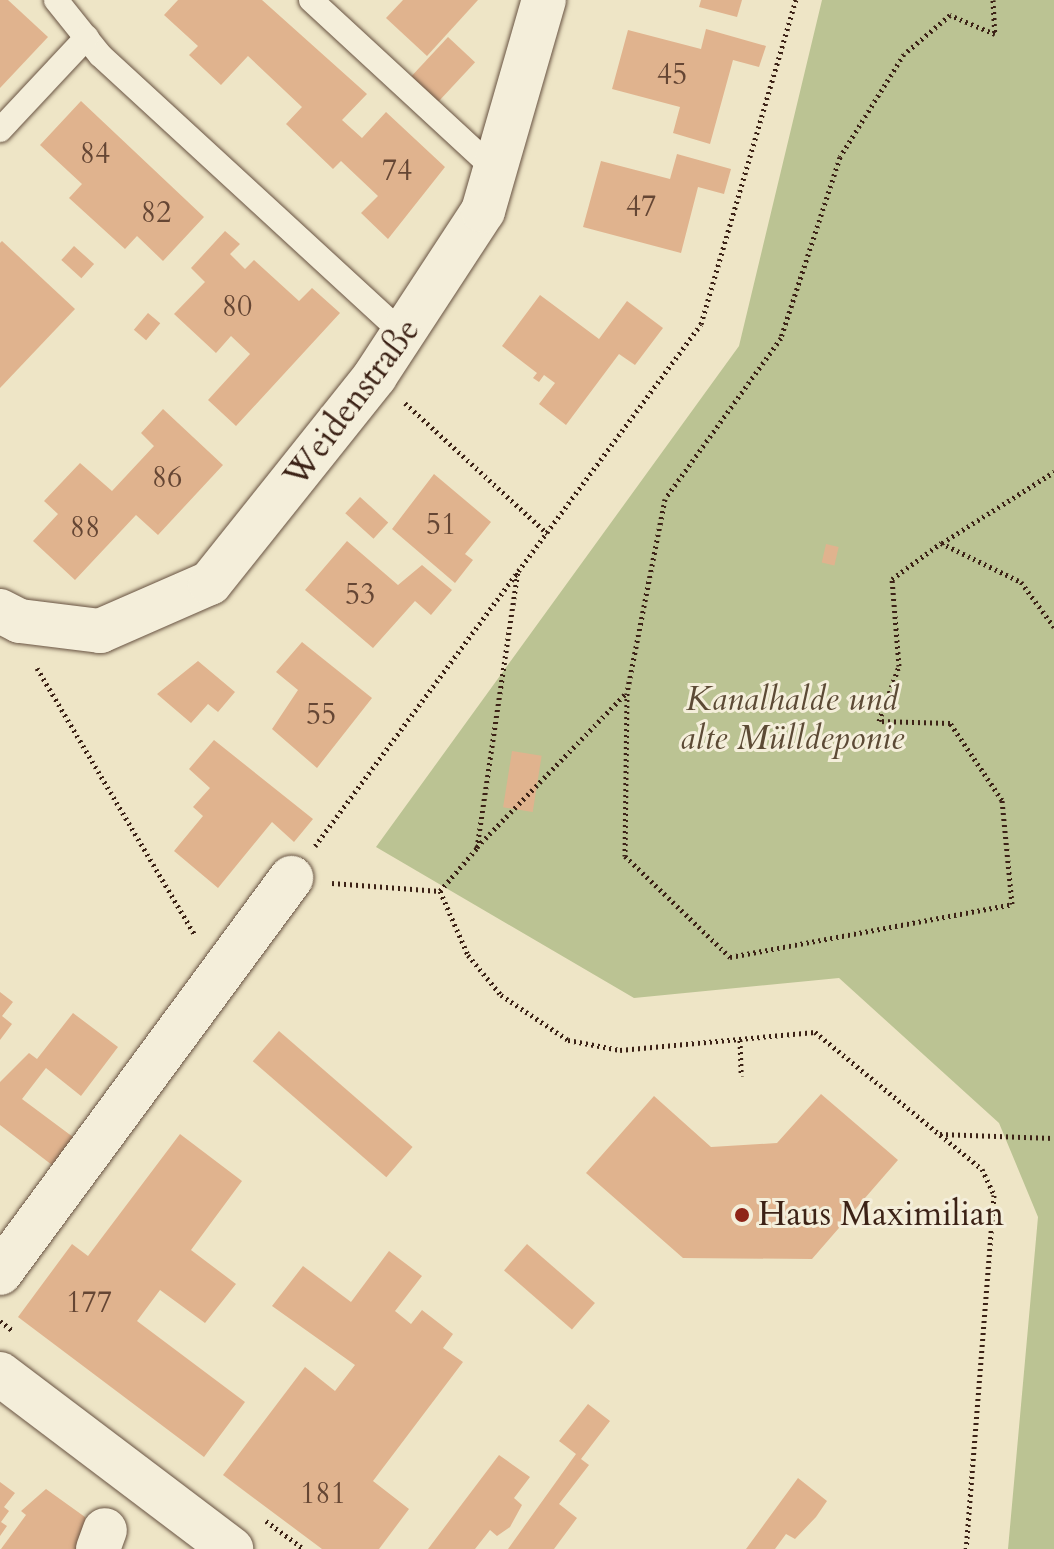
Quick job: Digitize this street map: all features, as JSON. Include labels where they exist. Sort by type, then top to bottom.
[{"type":"street","name":"Weidenstraße","points":[[10,616],[100,631],[210,583],[375,376],[405,335],[483,211],[544,0]]},
{"type":"street","points":[[0,1273],[291,878]]},
{"type":"street","points":[[0,1374],[231,1549]]},
{"type":"lane","points":[[56,0],[87,37],[405,335]]},
{"type":"lane","points":[[311,0],[495,170]]},
{"type":"lane","points":[[0,130],[87,37]]},
{"type":"path","points":[[291,878],[701,324],[796,0]]},
{"type":"path","points":[[993,0],[995,34],[950,15],[904,54],[840,157],[781,338],[665,499],[627,693],[625,856],[730,957],[1012,904],[1002,800],[950,723],[879,721],[899,666],[892,579],[941,543],[1054,472]]},
{"type":"path","points":[[375,376],[547,533]]},
{"type":"path","points":[[941,543],[1021,582],[1054,627]]},
{"type":"path","points":[[477,848],[519,568]]},
{"type":"path","points":[[10,616],[32,659],[218,974]]},
{"type":"path","points":[[440,891],[477,848],[627,693]]},
{"type":"path","points":[[291,878],[440,891]]},
{"type":"path","points":[[440,891],[468,955],[501,995],[568,1040],[620,1050],[815,1032],[982,1169],[994,1195],[966,1549]]},
{"type":"path","points":[[740,1040],[741,1076]]},
{"type":"path","points":[[940,1134],[1054,1138]]},
{"type":"green space","name":"Kanalhalde und alte Mülldeponie","points":[[822,0],[1054,0],[1054,1549],[1008,1549],[1038,1217],[999,1123],[839,978],[634,998],[376,847],[739,346]]},
{"type":"building","points":[[0,0],[8,0],[48,37],[0,88]]},
{"type":"building","points":[[178,0],[262,0],[367,94],[342,120],[362,138],[386,112],[445,167],[388,239],[361,213],[378,196],[341,161],[333,169],[286,124],[302,107],[248,56],[221,85],[189,55],[198,46],[164,15]]},
{"type":"building","points":[[403,0],[478,0],[427,56],[386,18]]},
{"type":"building","points":[[701,0],[742,0],[737,17],[699,7]]},
{"type":"building","points":[[706,29],[766,46],[759,67],[733,60],[710,144],[673,133],[680,107],[612,89],[628,30],[701,49]]},
{"type":"building","points":[[448,37],[475,62],[436,105],[408,79]]},
{"type":"building","points":[[81,101],[204,217],[163,261],[137,236],[125,249],[69,198],[82,184],[40,145]]},
{"type":"building","points":[[677,154],[731,169],[724,194],[698,187],[681,253],[583,227],[601,161],[670,179]]},
{"type":"building","points":[[225,231],[240,244],[230,254],[245,269],[254,260],[299,301],[312,288],[340,313],[236,426],[208,400],[250,354],[231,336],[216,353],[174,314],[205,282],[191,268]]},
{"type":"building","points":[[2,241],[75,309],[0,388],[0,243]]},
{"type":"building","points":[[74,246],[94,264],[81,278],[61,260]]},
{"type":"building","points":[[540,295],[599,339],[627,301],[663,328],[635,365],[619,354],[566,425],[539,404],[555,383],[544,375],[539,382],[533,378],[537,373],[502,346]]},
{"type":"building","points":[[148,313],[160,323],[146,340],[134,330]]},
{"type":"building","points":[[163,409],[223,465],[158,535],[136,515],[75,580],[33,541],[58,514],[44,501],[80,463],[112,491],[154,446],[141,433]]},
{"type":"building","points":[[434,474],[491,522],[465,554],[473,560],[455,583],[392,529]]},
{"type":"building","points":[[360,497],[388,522],[374,539],[345,513]]},
{"type":"building","points":[[347,541],[398,585],[422,565],[452,590],[431,615],[415,601],[373,648],[305,590]]},
{"type":"building","points":[[826,544],[839,547],[834,565],[822,563]]},
{"type":"building","points":[[302,642],[372,698],[317,768],[272,729],[298,690],[276,672]]},
{"type":"building","points":[[198,661],[235,692],[218,712],[208,704],[191,723],[157,694]]},
{"type":"building","points":[[214,740],[313,819],[294,842],[272,822],[218,888],[174,851],[203,816],[193,807],[210,788],[189,769]]},
{"type":"building","points":[[512,751],[542,756],[533,812],[503,807]]},
{"type":"building","points":[[0,992],[13,1002],[2,1016],[12,1024],[0,1040]]},
{"type":"building","points":[[73,1013],[118,1047],[81,1096],[46,1068],[22,1099],[73,1137],[52,1165],[0,1125],[0,1082],[29,1053],[37,1059]]},
{"type":"building","points":[[279,1031],[413,1147],[386,1177],[253,1061]]},
{"type":"building","name":"Haus Maximilian","points":[[821,1094],[898,1160],[812,1259],[683,1258],[586,1173],[654,1096],[711,1147],[777,1143]]},
{"type":"building","points":[[180,1134],[242,1181],[191,1250],[236,1284],[205,1323],[160,1290],[137,1321],[245,1402],[204,1457],[18,1317],[72,1244],[88,1256]]},
{"type":"building","points":[[527,1244],[595,1303],[572,1329],[504,1270]]},
{"type":"building","points":[[389,1251],[422,1276],[395,1311],[411,1324],[422,1310],[453,1334],[443,1348],[463,1362],[373,1481],[409,1509],[379,1549],[322,1549],[223,1475],[305,1367],[335,1391],[355,1365],[272,1306],[303,1266],[351,1302]]},
{"type":"building","points":[[588,1404],[610,1421],[581,1459],[589,1465],[559,1504],[577,1518],[554,1549],[508,1549],[576,1454],[559,1441]]},
{"type":"building","points":[[499,1455],[530,1477],[514,1498],[522,1505],[510,1527],[497,1536],[490,1530],[475,1549],[428,1549]]},
{"type":"building","points":[[798,1478],[827,1501],[816,1517],[795,1539],[786,1534],[775,1549],[746,1549]]},
{"type":"building","points":[[0,1482],[15,1493],[4,1507],[9,1511],[1,1522],[7,1526],[0,1536]]},
{"type":"building","points":[[46,1489],[85,1517],[88,1528],[80,1549],[1,1549],[26,1515],[21,1511]]},
{"type":"place","name":"Haus Maximilian","points":[[742,1215]]}]
